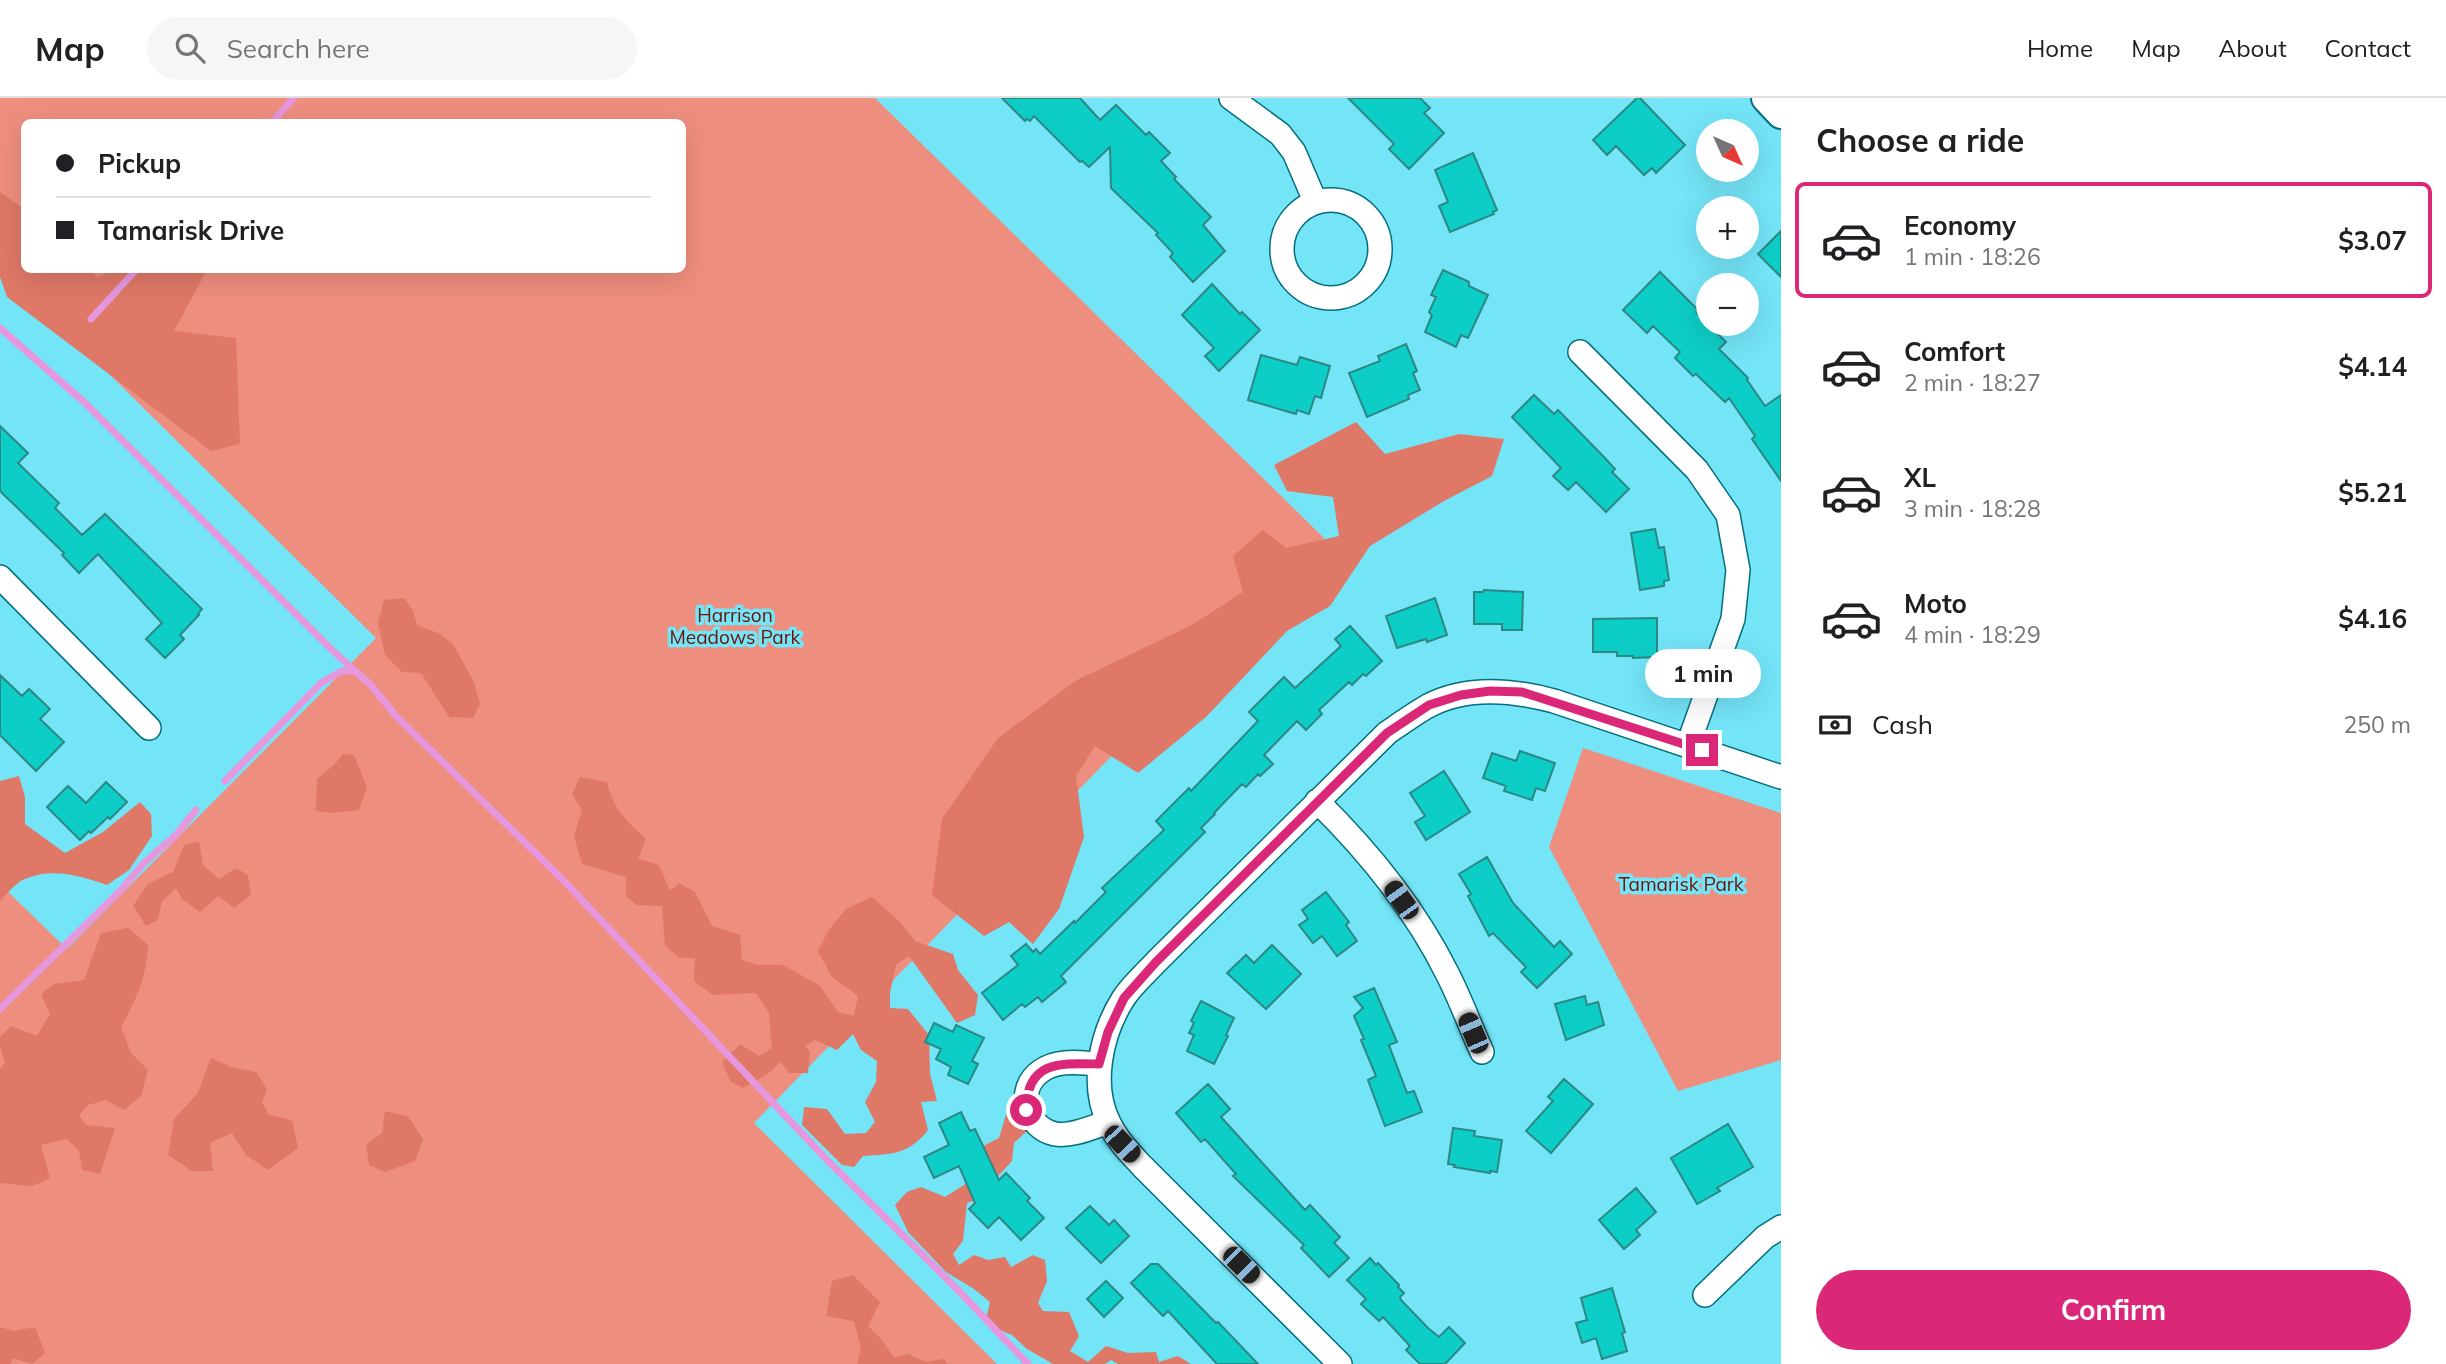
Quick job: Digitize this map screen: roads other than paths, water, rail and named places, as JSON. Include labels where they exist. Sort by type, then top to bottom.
[{"type":"street","points":[[1231,98],[1280,134],[1294,152],[1315,201]]},
{"type":"street","points":[[1766,98],[1781,114]]},
{"type":"street","points":[[1331,199],[1348,202],[1362,209],[1373,222],[1380,237],[1381,254],[1376,270],[1367,283],[1354,293],[1338,298],[1322,298],[1307,292],[1294,282],[1285,268],[1281,253],[1283,236],[1289,221],[1301,209],[1315,201],[1331,199]]},
{"type":"street","points":[[1580,352],[1697,470],[1728,515],[1738,570],[1733,619],[1688,745]]},
{"type":"street","points":[[0,577],[149,729]]},
{"type":"street","points":[[1340,1364],[1142,1166],[1122,1144],[1108,1122],[1100,1089],[1099,1064],[1108,1032],[1124,998],[1156,962],[1387,733],[1429,705],[1461,695],[1490,691],[1522,692],[1781,776]]},
{"type":"street","points":[[1317,801],[1338,821],[1389,883],[1426,935],[1448,974],[1482,1052]]},
{"type":"street","points":[[1099,1064],[1062,1063],[1038,1072],[1030,1086],[1026,1110],[1032,1121],[1043,1130],[1058,1135],[1108,1122]]},
{"type":"street","points":[[1705,1295],[1765,1237],[1781,1227]]},
{"type":"waterway","points":[[275,119],[294,98]]},
{"type":"waterway","points":[[91,319],[133,273]]},
{"type":"waterway","points":[[0,328],[84,402],[355,671]]},
{"type":"waterway","points":[[225,781],[321,683],[342,671],[355,671],[370,684],[396,716],[564,881],[827,1160],[1028,1364]]},
{"type":"waterway","points":[[0,1009],[120,891],[144,863],[176,835],[196,810]]},
{"type":"park label","name":"Harrison Meadows Park","points":[[735,626]]},
{"type":"park label","name":"Tamarisk Park","points":[[1681,884]]}]
